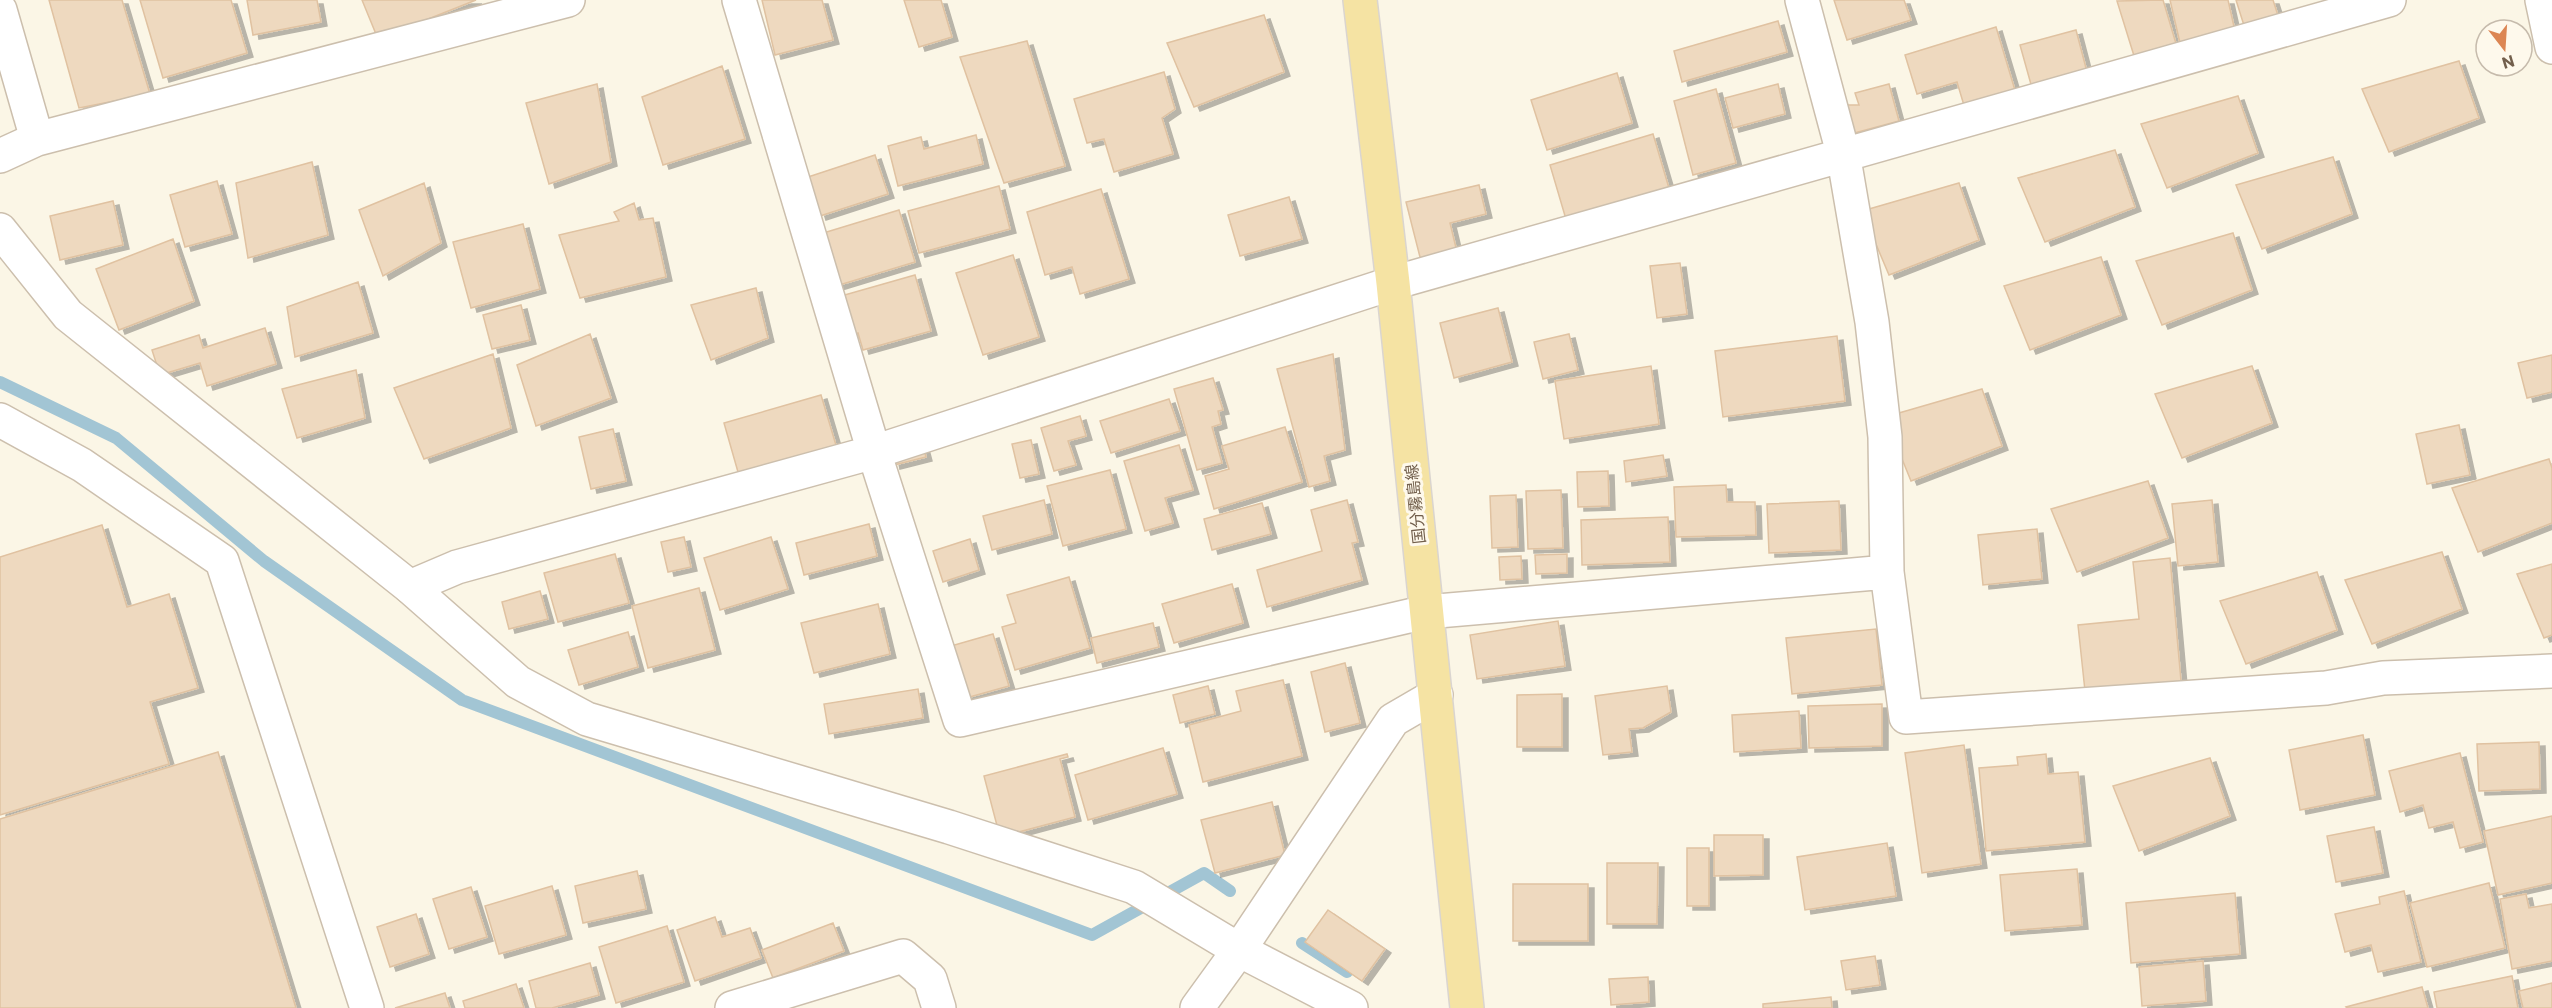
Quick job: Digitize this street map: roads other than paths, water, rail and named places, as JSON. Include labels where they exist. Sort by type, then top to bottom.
[{"type":"main road","name":"国分霧島線","points":[[1360,0],[1393,283],[1467,1008]]},
{"type":"street","points":[[0,156],[37,140],[568,0]]},
{"type":"street","points":[[740,0],[874,452],[960,720],[1426,612],[1887,572]]},
{"type":"street","points":[[1802,0],[1843,153],[1872,322],[1885,437],[1887,572],[1906,717],[2326,688],[2383,678],[2552,671]]},
{"type":"street","points":[[410,587],[457,567],[874,452],[1393,283],[1843,153],[2308,10],[2389,0]]},
{"type":"street","points":[[2541,0],[2552,47]]},
{"type":"street","points":[[0,10],[37,140]]},
{"type":"street","points":[[0,230],[68,315],[410,587],[518,682],[587,719],[949,827],[1134,887],[1239,950],[1351,1008]]},
{"type":"street","points":[[0,420],[82,465],[222,561],[368,1008]]},
{"type":"street","points":[[1197,1008],[1239,950],[1393,720],[1436,695]]},
{"type":"street","points":[[732,1008],[903,956],[930,979],[939,1008]]},
{"type":"waterway","points":[[0,382],[116,438],[264,561],[462,700],[1092,935],[1204,873],[1230,891]]},
{"type":"waterway","points":[[1302,943],[1347,972]]}]
